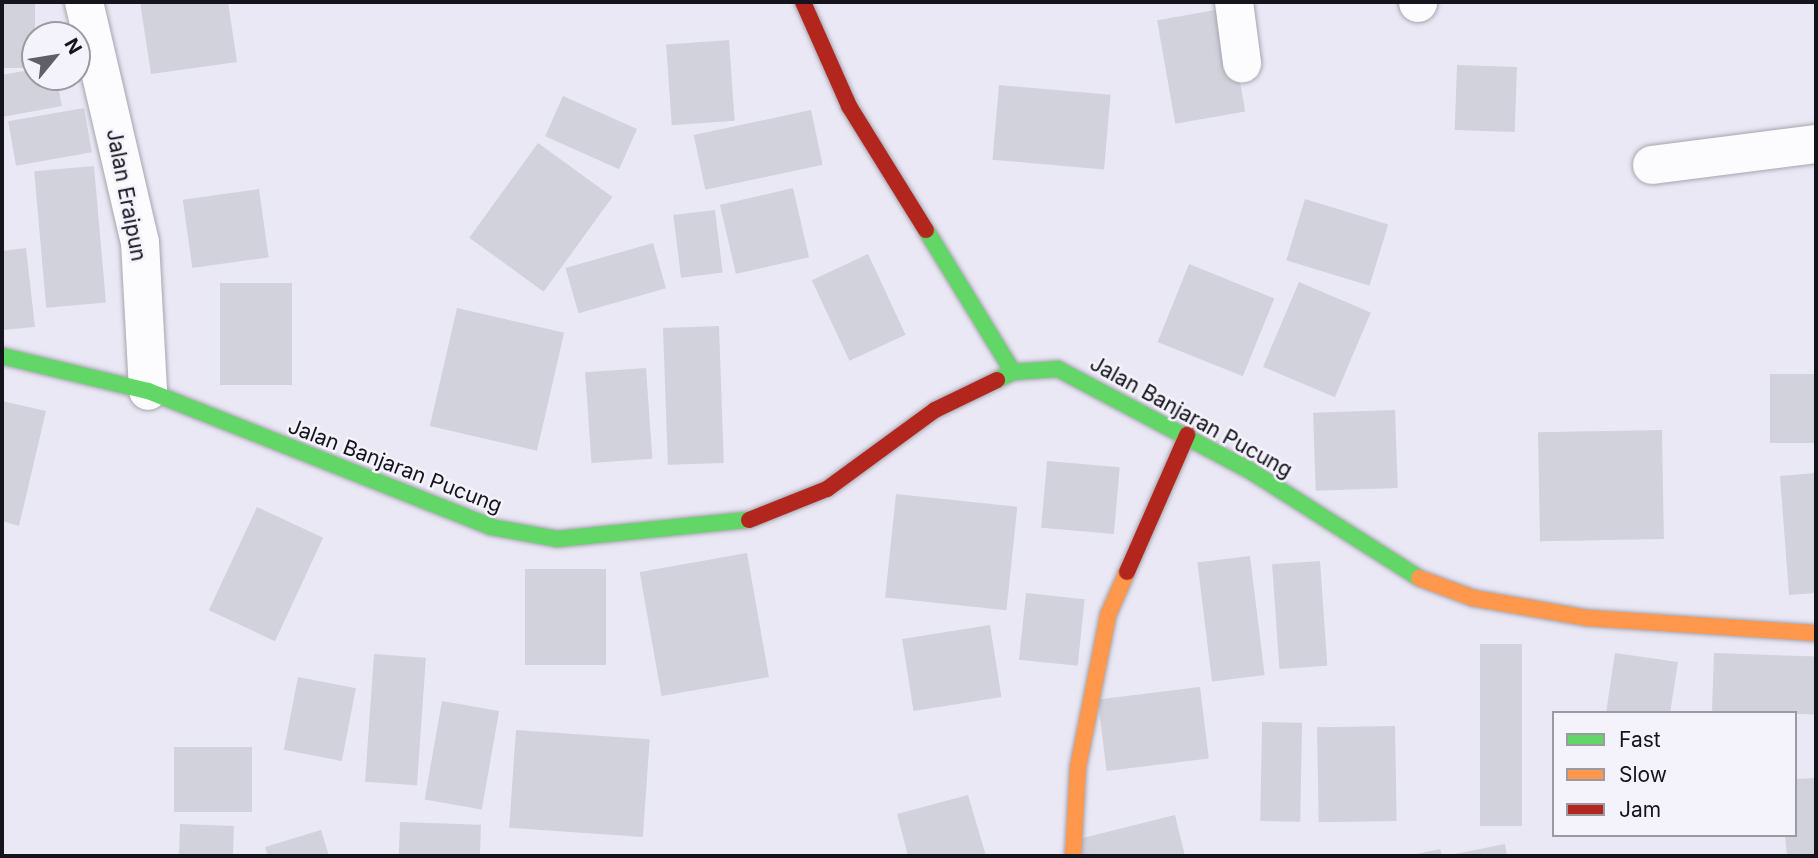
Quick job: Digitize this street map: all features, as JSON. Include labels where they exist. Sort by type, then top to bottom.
[{"type":"street","name":"Jalan Eraipun","points":[[83,2],[140,242],[148,391]]},
{"type":"street","points":[[1234,2],[1242,63]]},
{"type":"street","points":[[805,3],[849,106],[1013,372]]},
{"type":"street","points":[[1652,165],[1816,144]]},
{"type":"street","name":"Jalan Banjaran Pucung","points":[[2,356],[148,391],[491,527],[557,539],[609,538],[747,521],[792,506],[827,489],[935,410],[1013,372],[1058,369],[1187,435],[1416,577],[1473,598],[1588,618],[1816,633]]},
{"type":"street","points":[[1073,856],[1078,767],[1108,615],[1187,435]]},
{"type":"building","points":[[2,2],[35,2],[35,21],[21,21],[21,68],[2,68]]},
{"type":"building","points":[[140,2],[228,2],[237,62],[151,74]]},
{"type":"building","points":[[1227,8],[1245,111],[1175,124],[1157,20]]},
{"type":"building","points":[[729,40],[735,121],[672,125],[666,44]]},
{"type":"building","points":[[1457,65],[1517,67],[1515,132],[1455,130]]},
{"type":"building","points":[[21,72],[21,91],[59,91],[62,106],[2,117],[2,75]]},
{"type":"building","points":[[999,85],[1111,95],[1104,169],[992,160]]},
{"type":"building","points":[[563,96],[637,129],[619,169],[545,136]]},
{"type":"building","points":[[84,108],[92,152],[16,166],[8,121]]},
{"type":"building","points":[[811,110],[823,165],[705,190],[694,135]]},
{"type":"building","points":[[538,143],[612,197],[544,292],[469,238]]},
{"type":"building","points":[[94,166],[106,302],[46,308],[34,171]]},
{"type":"building","points":[[793,188],[809,257],[736,274],[720,205]]},
{"type":"building","points":[[259,189],[269,257],[192,268],[183,200]]},
{"type":"building","points":[[1305,199],[1388,224],[1369,286],[1286,260]]},
{"type":"building","points":[[715,210],[723,273],[681,278],[673,215]]},
{"type":"building","points":[[653,243],[666,288],[578,313],[566,268]]},
{"type":"building","points":[[26,248],[35,327],[2,330],[2,251]]},
{"type":"building","points":[[868,254],[906,335],[849,361],[812,280]]},
{"type":"building","points":[[1189,264],[1274,298],[1243,376],[1158,342]]},
{"type":"building","points":[[1299,282],[1371,312],[1335,397],[1263,367]]},
{"type":"building","points":[[220,283],[292,283],[292,385],[220,385]]},
{"type":"building","points":[[457,308],[564,333],[537,451],[430,426]]},
{"type":"building","points":[[719,326],[724,463],[668,465],[663,328]]},
{"type":"building","points":[[646,368],[652,459],[591,463],[585,372]]},
{"type":"building","points":[[1770,374],[1816,374],[1816,443],[1770,443]]},
{"type":"building","points":[[2,401],[46,411],[19,526],[2,521]]},
{"type":"building","points":[[1395,410],[1398,488],[1316,491],[1313,413]]},
{"type":"building","points":[[1662,430],[1664,539],[1540,541],[1538,432]]},
{"type":"building","points":[[1047,461],[1120,467],[1114,534],[1041,528]]},
{"type":"building","points":[[1816,473],[1816,593],[1789,595],[1780,476]]},
{"type":"building","points":[[896,494],[1017,507],[1006,610],[885,597]]},
{"type":"building","points":[[257,507],[323,538],[275,641],[209,610]]},
{"type":"building","points":[[747,553],[769,677],[662,696],[640,572]]},
{"type":"building","points":[[1250,556],[1265,675],[1212,682],[1197,562]]},
{"type":"building","points":[[1320,561],[1327,666],[1279,669],[1272,564]]},
{"type":"building","points":[[525,569],[606,569],[606,665],[525,665]]},
{"type":"building","points":[[1026,593],[1085,599],[1078,666],[1019,660]]},
{"type":"building","points":[[990,625],[1001,697],[914,711],[902,639]]},
{"type":"building","points":[[1480,644],[1522,644],[1522,826],[1480,826]]},
{"type":"building","points":[[1615,653],[1678,662],[1670,711],[1606,711]]},
{"type":"building","points":[[1714,653],[1816,657],[1814,715],[1797,714],[1797,711],[1712,711]]},
{"type":"building","points":[[374,654],[426,658],[417,785],[365,782]]},
{"type":"building","points":[[298,677],[356,688],[342,761],[284,750]]},
{"type":"building","points":[[1200,687],[1209,758],[1107,771],[1098,700]]},
{"type":"building","points":[[442,701],[499,711],[482,810],[425,799]]},
{"type":"building","points":[[1262,722],[1302,723],[1300,822],[1260,821]]},
{"type":"building","points":[[1395,726],[1397,821],[1319,822],[1317,727]]},
{"type":"building","points":[[516,730],[650,739],[643,837],[509,828]]},
{"type":"building","points":[[174,747],[252,747],[252,812],[174,812]]},
{"type":"building","points":[[1816,778],[1816,856],[1787,856],[1785,837],[1797,837],[1797,779]]},
{"type":"building","points":[[968,795],[986,856],[908,856],[897,814]]},
{"type":"building","points":[[1175,815],[1185,856],[1083,856],[1079,839]]},
{"type":"building","points":[[400,822],[481,825],[480,856],[399,856]]},
{"type":"building","points":[[180,824],[234,826],[233,856],[179,856]]},
{"type":"building","points":[[321,830],[329,856],[268,856],[265,847]]},
{"type":"building","points":[[1505,844],[1507,856],[1450,856],[1450,855]]},
{"type":"building","points":[[1440,849],[1442,856],[1412,856],[1412,855]]},
{"type":"traffic: fast","points":[[926,230],[1013,372]]},
{"type":"traffic: fast","points":[[2,356],[148,391],[491,527],[557,539],[749,520]]},
{"type":"traffic: fast","points":[[997,380],[1013,372],[1058,369],[1249,470],[1419,578]]},
{"type":"traffic: slow","points":[[1073,856],[1078,767],[1108,615],[1127,572]]},
{"type":"traffic: slow","points":[[1419,578],[1473,598],[1588,618],[1816,633]]},
{"type":"traffic: jam","points":[[803,2],[849,106],[926,230]]},
{"type":"traffic: jam","points":[[749,520],[827,489],[935,410],[997,380]]},
{"type":"traffic: jam","points":[[1127,572],[1187,435]]}]
